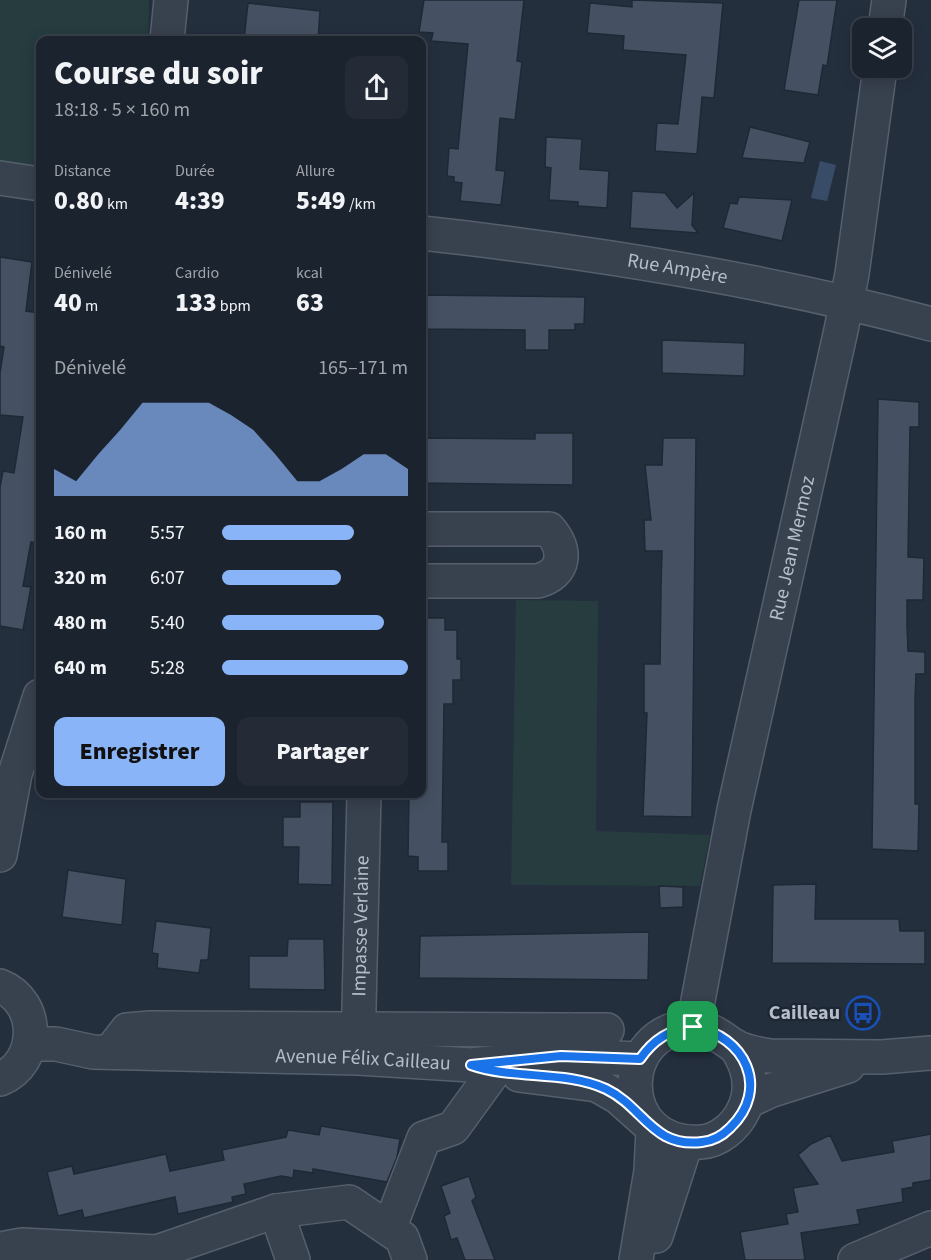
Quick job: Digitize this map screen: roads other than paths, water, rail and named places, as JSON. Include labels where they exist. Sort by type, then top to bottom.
[{"type":"street","points":[[167,36],[171,0]]},
{"type":"street","points":[[886,18],[889,0]]},
{"type":"street","name":"Rue Jean Mermoz","points":[[693,1027],[734,810],[847,302],[879,78]]},
{"type":"street","points":[[0,178],[36,183]]},
{"type":"street","name":"Rue Ampère","points":[[426,233],[553,248],[847,302],[931,324]]},
{"type":"street","points":[[426,529],[549,529],[559,540],[561,554],[559,568],[552,577],[538,581],[426,581]]},
{"type":"street","points":[[0,855],[15,774],[36,708]]},
{"type":"street","name":"Impasse Verlaine","points":[[358,1043],[364,798]]},
{"type":"street","points":[[0,986],[17,997],[27,1011],[31,1027],[30,1044],[16,1069],[0,1078]]},
{"type":"street","points":[[389,1229],[424,1138],[453,1128],[482,1069],[597,1085],[618,1096],[653,1129],[674,1141],[706,1142],[724,1134],[739,1120],[748,1101],[748,1072],[744,1058],[735,1046],[720,1034],[693,1027],[677,1029],[662,1035],[650,1045],[640,1059],[634,1077],[635,1096],[641,1114],[653,1129],[651,1171],[636,1260]]},
{"type":"street","points":[[358,1043],[565,1043],[607,1030]]},
{"type":"street","name":"Avenue Félix Cailleau","points":[[30,1044],[56,1044],[93,1052],[110,1052],[358,1043],[482,1069],[565,1043],[640,1059]]},
{"type":"street","points":[[735,1046],[755,1054],[770,1056],[882,1057],[931,1053]]},
{"type":"street","points":[[748,1101],[772,1090],[882,1057]]},
{"type":"street","points":[[649,1260],[686,1143]]},
{"type":"street","points":[[5,1244],[157,1252],[276,1211],[349,1202],[402,1238],[410,1260]]},
{"type":"street","points":[[276,1211],[293,1260]]},
{"type":"street","points":[[855,1260],[931,1228]]},
{"type":"water","points":[[820,161],[836,165],[827,201],[811,198]]},
{"type":"place","name":"Cailleau","points":[[863,1013]]}]
